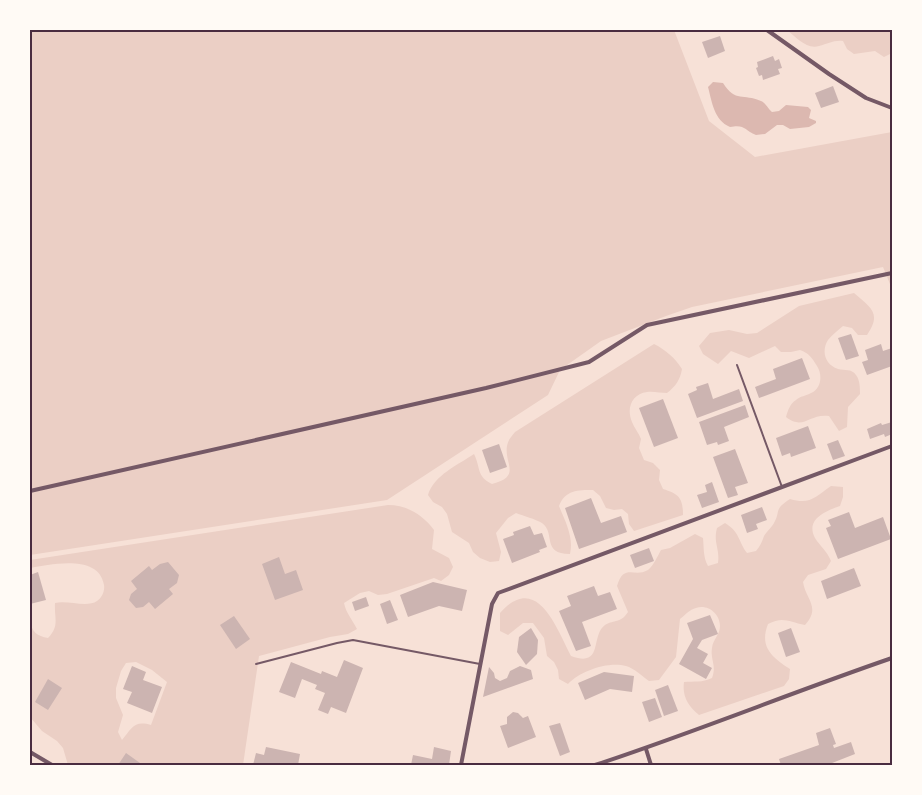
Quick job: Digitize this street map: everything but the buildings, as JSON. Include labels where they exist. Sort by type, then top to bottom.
[{"type":"street","points":[[767,30],[866,98],[892,108]]},
{"type":"street","points":[[30,491],[505,384],[589,362],[647,326],[892,273]]},
{"type":"street","points":[[461,765],[492,604],[498,593],[892,446]]},
{"type":"street","points":[[595,765],[892,658]]},
{"type":"street","points":[[646,748],[651,765]]},
{"type":"street","points":[[30,752],[52,765]]},
{"type":"lane","points":[[737,365],[782,487]]},
{"type":"lane","points":[[256,664],[353,640],[480,664]]},
{"type":"shaded area","points":[[30,30],[674,30],[709,121],[755,157],[892,132],[892,289],[883,267],[692,307],[601,341],[560,370],[548,395],[387,500],[30,555]]},
{"type":"shaded area","points":[[787,30],[892,30],[892,53],[884,57],[875,51],[854,54],[847,49],[843,41],[815,47],[810,46]]},
{"type":"shaded area","points":[[713,82],[723,83],[736,95],[761,101],[772,112],[779,111],[786,105],[808,107],[811,110],[809,118],[816,121],[816,123],[809,127],[790,129],[783,125],[777,125],[765,134],[756,135],[742,127],[730,127],[720,120],[714,110],[708,87]]},
{"type":"shaded area","points":[[854,293],[870,307],[874,321],[867,335],[858,335],[852,328],[843,326],[833,334],[826,344],[825,357],[827,361],[838,369],[852,371],[860,384],[860,394],[848,407],[847,427],[839,431],[829,416],[816,417],[802,422],[792,421],[786,417],[794,402],[814,391],[819,385],[819,370],[812,358],[806,353],[800,350],[781,352],[775,346],[749,358],[731,351],[718,364],[703,354],[699,346],[710,333],[729,330],[747,334],[757,333],[799,306]]},
{"type":"shaded area","points":[[654,344],[666,352],[682,369],[679,380],[667,393],[649,392],[637,396],[630,407],[630,417],[641,439],[639,448],[644,460],[653,463],[660,470],[659,480],[663,489],[679,498],[682,504],[683,515],[634,531],[629,524],[628,514],[622,509],[606,508],[600,496],[593,490],[577,491],[568,494],[559,506],[570,535],[570,554],[555,551],[550,542],[546,527],[542,523],[516,513],[508,518],[496,533],[501,552],[499,561],[490,562],[480,558],[473,552],[469,543],[452,532],[447,514],[428,495],[435,482],[441,476],[474,454],[483,478],[492,484],[501,481],[509,473],[507,446],[515,432]]},
{"type":"shaded area","points":[[831,486],[843,487],[843,497],[840,506],[823,513],[818,517],[813,526],[815,538],[828,554],[831,561],[826,569],[808,575],[803,582],[812,608],[810,619],[805,625],[778,620],[768,624],[766,632],[765,639],[769,651],[790,669],[789,679],[784,686],[699,715],[695,712],[685,696],[684,682],[712,678],[714,670],[712,648],[720,626],[716,614],[705,607],[689,611],[680,619],[676,657],[659,680],[649,681],[629,667],[611,665],[587,671],[568,684],[559,679],[558,670],[554,662],[547,656],[544,638],[533,623],[523,623],[508,635],[500,631],[500,613],[513,602],[525,598],[535,601],[552,619],[571,656],[581,659],[588,658],[595,649],[598,636],[605,625],[620,620],[628,612],[617,586],[623,575],[648,570],[661,550],[670,548],[695,534],[703,538],[704,556],[708,566],[718,563],[716,533],[717,528],[725,523],[736,533],[747,553],[756,551],[774,523],[779,508],[790,499],[803,501],[812,499]]},
{"type":"shaded area","points":[[395,505],[420,515],[425,520],[434,530],[432,549],[449,558],[453,567],[449,575],[441,581],[434,578],[387,594],[378,595],[369,591],[360,593],[344,603],[357,629],[348,634],[259,656],[243,765],[68,765],[63,748],[57,741],[42,731],[30,717],[30,621],[36,633],[48,638],[56,622],[55,603],[93,603],[102,596],[104,585],[100,575],[84,565],[62,563],[30,568],[30,560]],"holes":[[[136,662],[152,670],[167,682],[151,725],[137,724],[122,740],[118,732],[123,715],[116,698],[116,688],[121,671],[126,663]]]}]
